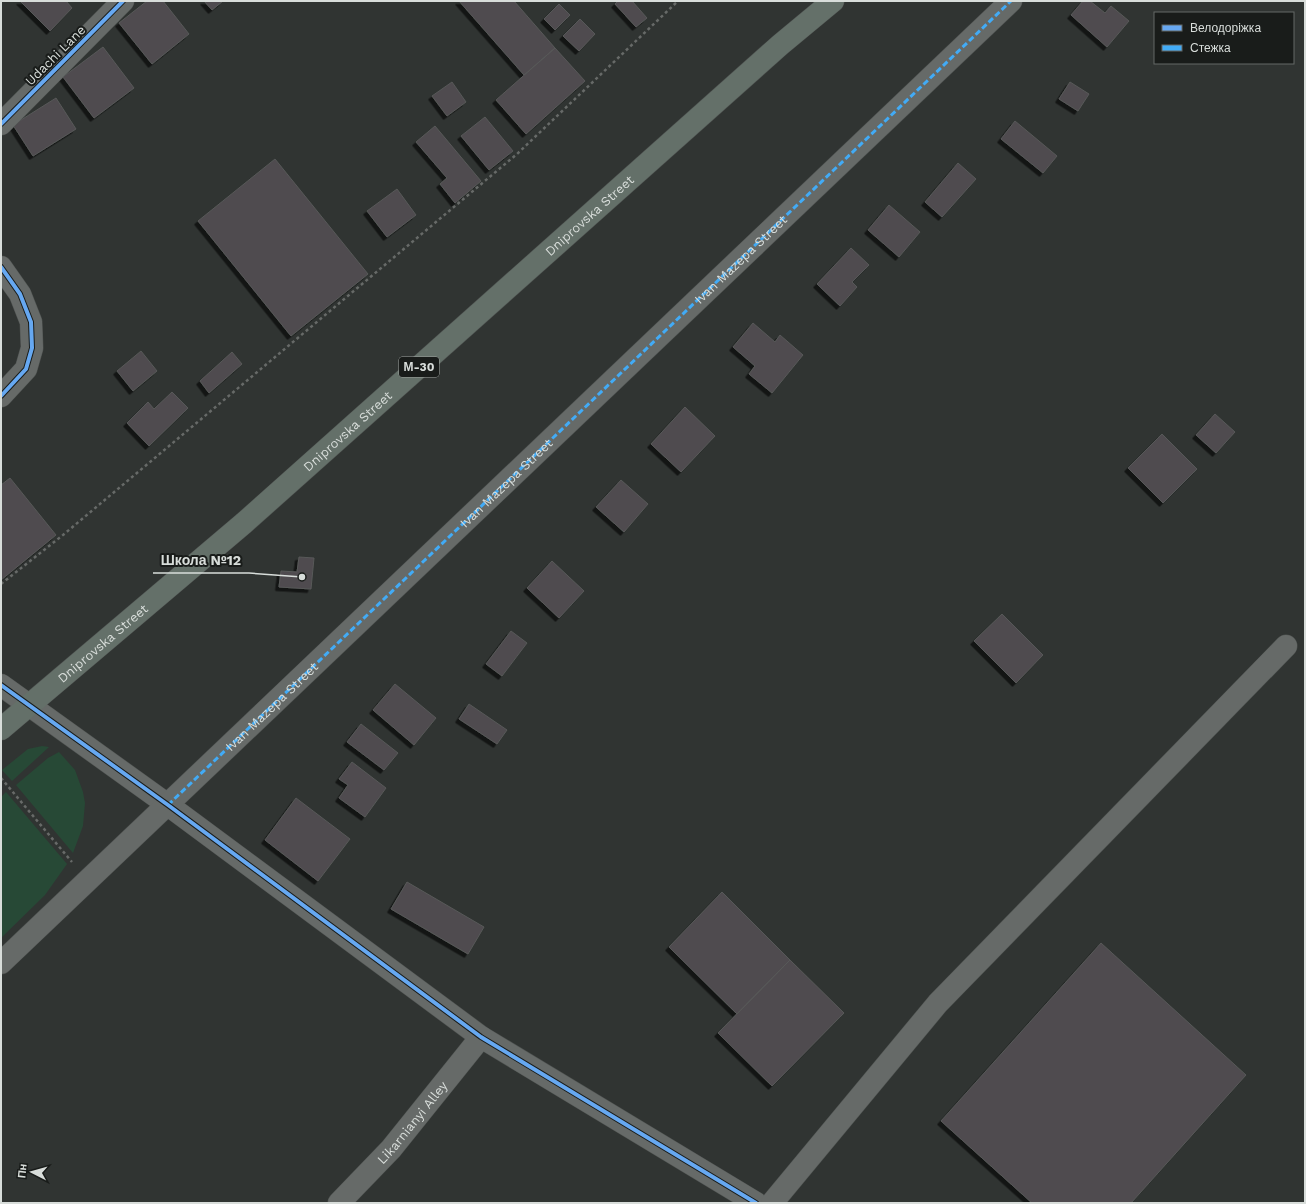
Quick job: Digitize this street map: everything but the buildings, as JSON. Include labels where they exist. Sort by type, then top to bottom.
[{"type":"highway","name":"Dniprovska Street","points":[[1,729],[244,523],[774,51],[833,1]]},
{"type":"street","name":"Udachi Lane","points":[[1,124],[123,1]]},
{"type":"street","name":"Ivan Mazepa Street","points":[[1,963],[1011,1]]},
{"type":"street","points":[[1,267],[20,294],[31,322],[32,348],[26,369],[1,396]]},
{"type":"street","points":[[772,1203],[938,1003],[1286,646]]},
{"type":"street","points":[[1,685],[168,805],[481,1037],[756,1203]]},
{"type":"street","name":"Likarnianyi Alley","points":[[339,1203],[391,1149],[481,1037]]},
{"type":"path","points":[[1,584],[63,535],[517,154],[678,1]]},
{"type":"path","points":[[1,778],[88,880]]},
{"type":"green space","points":[[42,746],[49,747],[12,781],[2,770],[28,749]]},
{"type":"green space","points":[[59,752],[75,770],[83,792],[85,803],[83,826],[73,853],[16,785],[48,758]]},
{"type":"green space","points":[[6,792],[67,864],[45,895],[1,938],[1,797]]},
{"type":"marked path","points":[[168,805],[1011,1]]},
{"type":"cycle path","points":[[1,124],[123,1]]},
{"type":"cycle path","points":[[1,267],[20,294],[31,322],[32,348],[26,369],[1,396]]},
{"type":"cycle path","points":[[1,685],[168,805],[481,1037],[756,1203]]},
{"type":"place","name":"Школа №12","points":[[302,577]]}]
